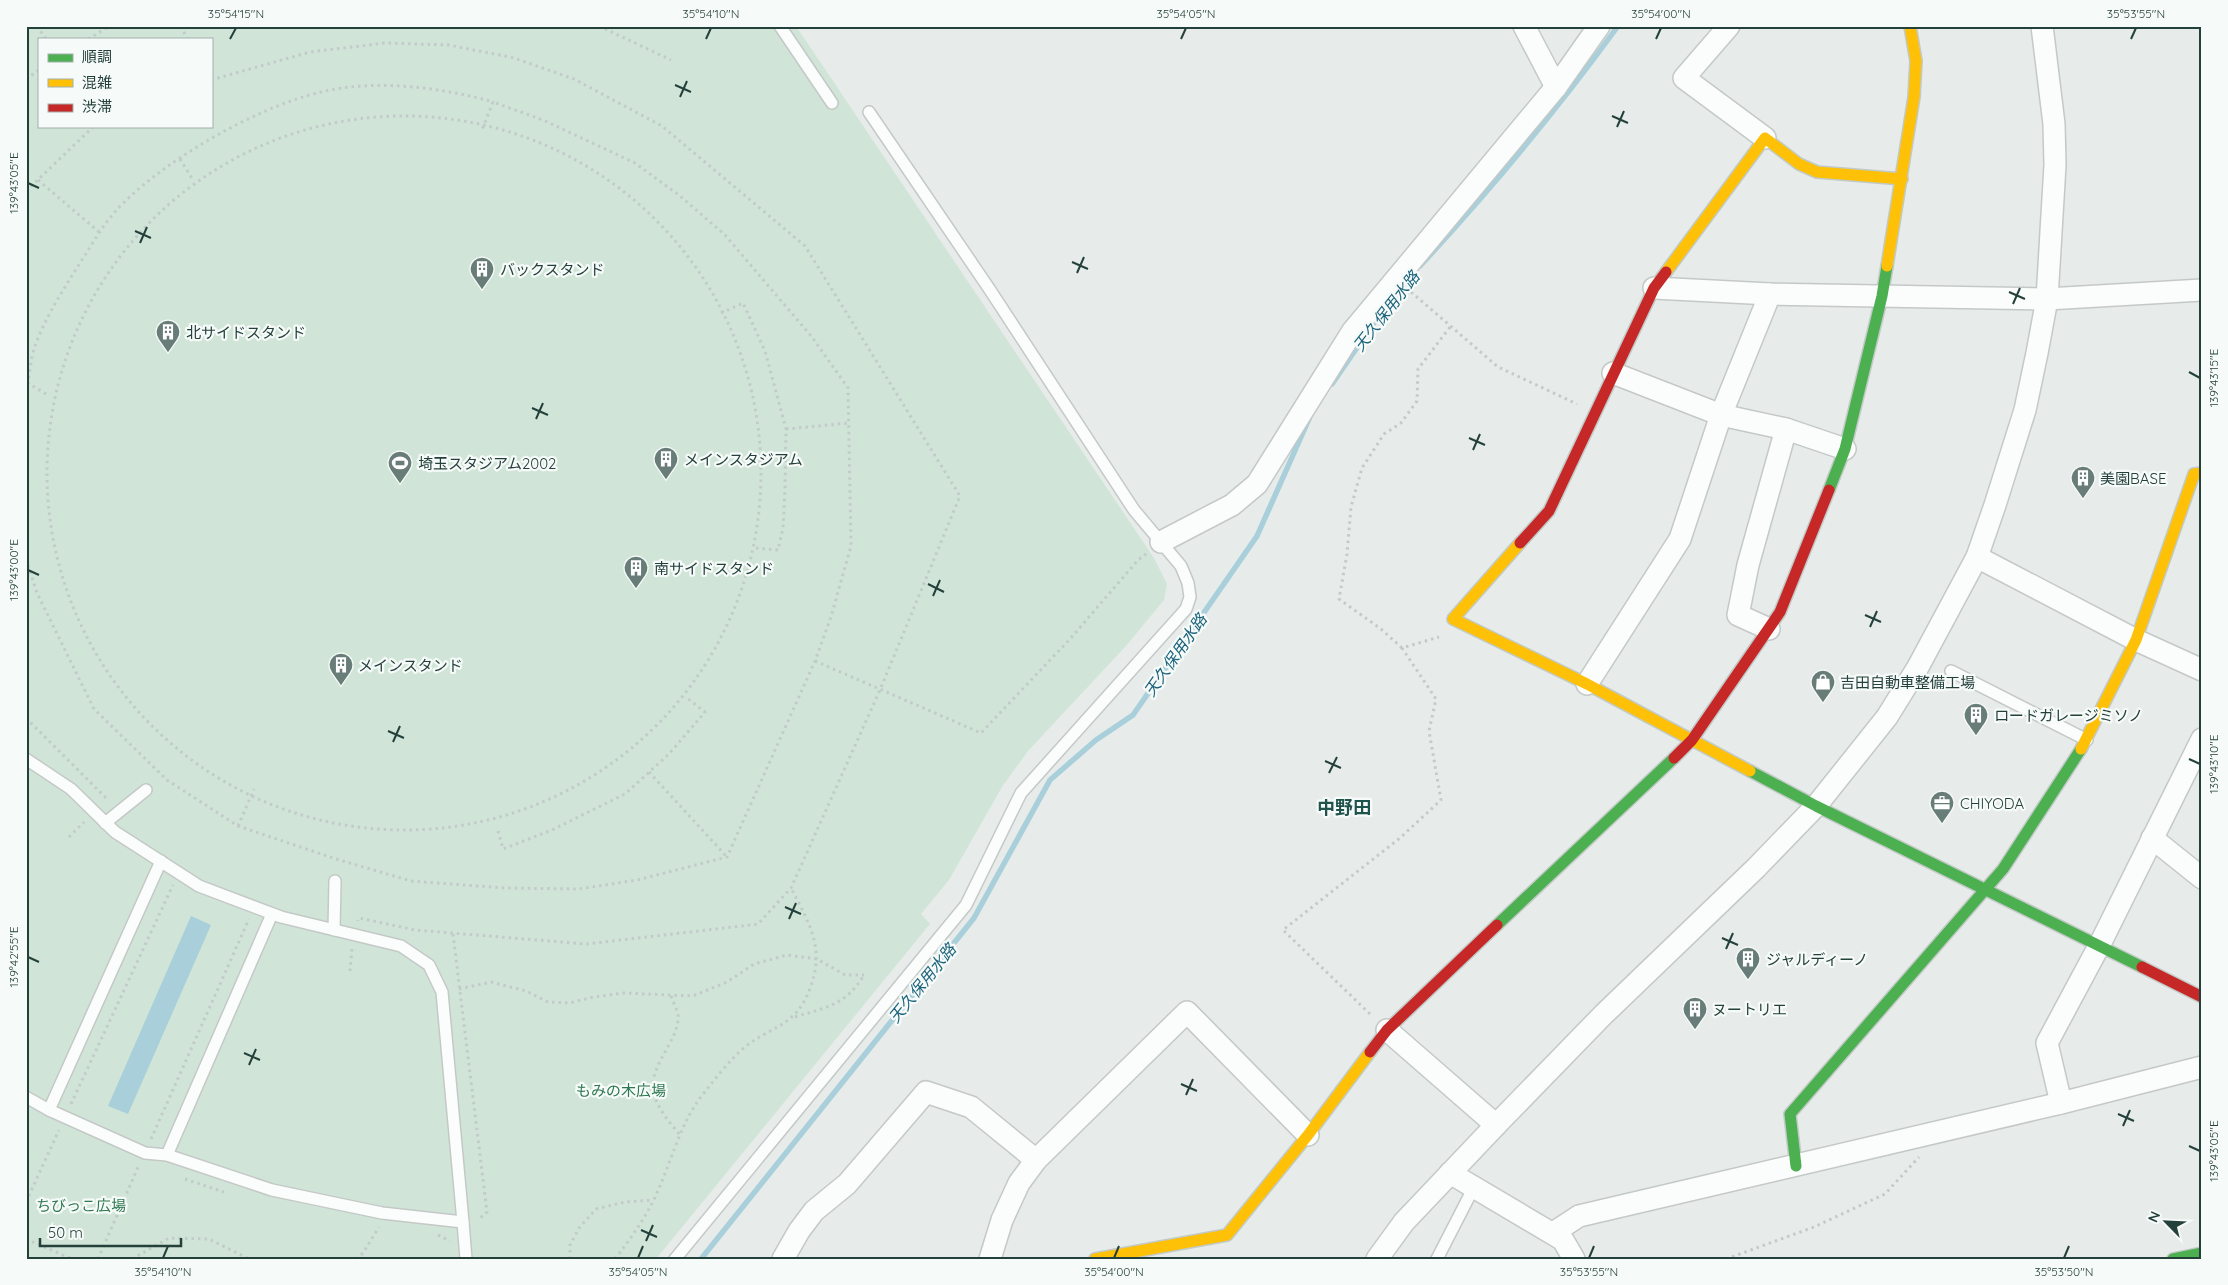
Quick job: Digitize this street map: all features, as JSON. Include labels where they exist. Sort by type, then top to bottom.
[{"type":"main road","points":[[1095,1259],[1227,1235],[1308,1135],[1387,1030],[1692,740],[1769,629],[1780,612],[1844,449],[1882,296],[1902,179],[1915,79],[1916,61],[1910,26]]},
{"type":"main road","points":[[1902,179],[1816,172],[1799,164],[1765,138],[1654,288],[1549,510],[1453,619],[1587,684],[1816,806],[2202,997]]},
{"type":"main road","points":[[1796,1166],[1790,1114],[2003,869],[2087,740],[2136,640],[2194,474],[2202,473]]},
{"type":"main road","points":[[2173,1259],[2202,1253]]},
{"type":"street","points":[[1524,26],[1556,87]]},
{"type":"street","points":[[1161,542],[1232,505],[1257,484],[1352,332],[1556,87],[1599,26]]},
{"type":"street","points":[[1729,26],[1684,78],[1765,138]]},
{"type":"street","points":[[1377,1259],[1404,1222],[1496,1125],[1604,1014],[1756,868],[1816,806],[1887,717],[1918,667],[1976,557],[1996,506],[2025,410],[2046,299],[2055,165],[2054,124],[2042,26]]},
{"type":"street","points":[[1654,288],[1770,294],[2046,299],[2202,290]]},
{"type":"street","points":[[1587,684],[1680,539],[1721,414],[1770,294]]},
{"type":"street","points":[[1613,373],[1721,414],[1786,429],[1844,449]]},
{"type":"street","points":[[1769,629],[1738,615],[1748,565],[1786,429]]},
{"type":"street","points":[[1976,557],[2136,640],[2202,670]]},
{"type":"street","points":[[2061,1103],[2047,1043],[2099,946],[2202,739]]},
{"type":"street","points":[[2152,838],[2202,878]]},
{"type":"street","points":[[990,1259],[1002,1220],[1019,1182],[1036,1160],[1187,1012],[1308,1135]]},
{"type":"street","points":[[1387,1030],[1496,1125]]},
{"type":"street","points":[[1554,1233],[1579,1216],[2061,1103],[2202,1067]]},
{"type":"street","points":[[783,1259],[798,1231],[814,1211],[847,1184],[926,1092],[971,1106],[1036,1160]]},
{"type":"street","points":[[1450,1173],[1554,1233],[1563,1240],[1574,1259]]},
{"type":"lane","points":[[780,26],[832,103]]},
{"type":"lane","points":[[675,1259],[966,905],[1021,793],[1186,609],[1190,597],[1188,583],[1181,566],[1134,510],[990,290],[869,112]]},
{"type":"lane","points":[[1951,671],[2087,740]]},
{"type":"lane","points":[[26,759],[71,789],[115,832],[199,886],[272,914],[401,946],[429,965],[442,992],[466,1259]]},
{"type":"lane","points":[[106,823],[146,790]]},
{"type":"lane","points":[[49,1110],[161,862]]},
{"type":"lane","points":[[334,930],[335,881]]},
{"type":"lane","points":[[167,1155],[272,914]]},
{"type":"lane","points":[[26,1097],[49,1110],[145,1153],[167,1155],[272,1190],[382,1214],[464,1228]]},
{"type":"lane","points":[[1437,1259],[1474,1187]]},
{"type":"path","points":[[37,26],[45,38]]},
{"type":"path","points":[[90,38],[110,26]]},
{"type":"path","points":[[181,26],[187,38]]},
{"type":"path","points":[[599,26],[671,60]]},
{"type":"path","points":[[212,80],[310,52],[385,43],[449,45],[514,58],[574,79],[662,126],[805,246],[960,496],[880,690],[791,888],[758,924],[586,944],[415,930],[359,918]]},
{"type":"path","points":[[26,79],[38,71]]},
{"type":"path","points":[[26,559],[37,593],[94,709],[167,780],[238,826],[411,881],[504,888],[579,889],[638,880],[726,857],[815,661],[831,617],[851,546],[848,388],[812,337],[725,235],[680,196],[635,163],[543,120],[468,95],[430,89],[372,86],[321,92],[271,108],[208,140],[180,159],[143,186],[114,212],[99,232],[51,309],[35,347],[28,383],[46,394]]},
{"type":"path","points":[[482,130],[493,102]]},
{"type":"path","points":[[177,191],[193,180],[262,144],[314,126],[364,116],[400,115],[467,124],[491,132]]},
{"type":"path","points":[[26,191],[92,128]]},
{"type":"path","points":[[550,154],[566,161]]},
{"type":"path","points":[[180,159],[193,180]]},
{"type":"path","points":[[549,804],[632,754],[687,698],[728,630],[755,548],[759,438],[746,383],[721,313],[678,237],[624,195],[583,171]]},
{"type":"path","points":[[38,180],[99,232]]},
{"type":"path","points":[[1396,278],[1498,367],[1595,412]]},
{"type":"path","points":[[721,313],[743,303],[765,351],[786,429],[783,528],[778,550],[755,548]]},
{"type":"path","points":[[1387,1030],[1283,930],[1400,838],[1441,800],[1429,731],[1436,699],[1402,648],[1381,629],[1339,599],[1347,554],[1351,507],[1362,468],[1384,434],[1401,423],[1417,401],[1418,369],[1450,327]]},
{"type":"path","points":[[45,404],[46,394],[50,385]]},
{"type":"path","points":[[786,429],[849,423]]},
{"type":"path","points":[[43,469],[60,562],[72,586]]},
{"type":"path","points":[[815,661],[981,733],[1070,639],[1138,560],[1161,542]]},
{"type":"path","points":[[1402,648],[1470,628]]},
{"type":"path","points":[[506,828],[498,831],[503,848],[552,830],[625,794],[695,726],[705,712],[687,698]]},
{"type":"path","points":[[26,718],[106,798]]},
{"type":"path","points":[[153,719],[164,734],[180,744]]},
{"type":"path","points":[[649,772],[726,857]]},
{"type":"path","points":[[246,784],[263,793]]},
{"type":"path","points":[[238,826],[254,789]]},
{"type":"path","points":[[309,812],[328,819],[400,835]]},
{"type":"path","points":[[26,1202],[178,872]]},
{"type":"path","points":[[791,888],[810,925],[817,959],[809,992],[794,1018]]},
{"type":"path","points":[[98,1259],[255,907]]},
{"type":"path","points":[[453,934],[487,1212],[464,1228]]},
{"type":"path","points":[[459,989],[491,982],[526,991],[548,1002],[569,1003],[624,993],[693,996],[727,982],[754,964],[787,956],[817,959],[845,975],[864,975],[856,989],[846,998],[794,1018],[744,1047],[699,1100],[680,1136],[654,1200],[640,1227],[615,1259]]},
{"type":"path","points":[[671,996],[678,1014],[676,1031],[656,1071],[652,1088],[662,1112],[680,1136]]},
{"type":"path","points":[[1726,1259],[1814,1227],[1885,1194],[1943,1131]]},
{"type":"path","points":[[570,1259],[570,1245],[579,1228],[596,1210],[626,1202],[654,1200]]},
{"type":"path","points":[[356,1259],[363,1254],[380,1224]]},
{"type":"path","points":[[26,1238],[72,1259]]},
{"type":"path","points":[[132,1259],[169,1238],[209,1239],[249,1259]]},
{"type":"green space","points":[[26,26],[796,26],[1154,558],[1167,584],[1164,600],[1126,646],[1028,751],[1002,787],[949,880],[921,914],[930,924],[656,1259],[26,1259]]},
{"type":"water","points":[[191,916],[211,925],[128,1114],[108,1106]]},
{"type":"waterway","name":"天久保用水路","points":[[1420,266],[1522,149],[1618,26]]},
{"type":"waterway","name":"天久保用水路","points":[[1332,384],[1380,314]]},
{"type":"waterway","name":"天久保用水路","points":[[701,1259],[974,918],[1050,780],[1096,740],[1133,715],[1257,536],[1309,419]]},
{"type":"traffic: fast","points":[[1829,490],[1845,449],[1882,296],[1887,266]]},
{"type":"traffic: fast","points":[[1796,1166],[1790,1114],[2003,869],[2081,749]]},
{"type":"traffic: fast","points":[[1497,925],[1674,758]]},
{"type":"traffic: fast","points":[[1750,771],[1816,806],[2142,967]]},
{"type":"traffic: fast","points":[[2173,1259],[2202,1253]]},
{"type":"traffic: slow","points":[[1887,266],[1914,97],[1916,61],[1910,26]]},
{"type":"traffic: slow","points":[[1666,272],[1765,138],[1799,164],[1817,172],[1902,179]]},
{"type":"traffic: slow","points":[[2081,749],[2136,640],[2194,474],[2202,473]]},
{"type":"traffic: slow","points":[[1520,543],[1453,619],[1587,684],[1750,771]]},
{"type":"traffic: slow","points":[[1095,1259],[1227,1235],[1308,1135],[1370,1052]]},
{"type":"traffic: jam","points":[[1520,543],[1549,511],[1654,288],[1666,272]]},
{"type":"traffic: jam","points":[[1674,758],[1692,740],[1780,612],[1829,490]]},
{"type":"traffic: jam","points":[[1370,1052],[1387,1030],[1497,925]]},
{"type":"traffic: jam","points":[[2142,967],[2202,997]]},
{"type":"place","name":"バックスタンド","points":[[482,290]]},
{"type":"place","name":"北サイドスタンド","points":[[168,353]]},
{"type":"place","name":"メインスタジアム","points":[[666,480]]},
{"type":"place","name":"埼玉スタジアム2002","points":[[400,484]]},
{"type":"place","name":"美園BASE","points":[[2083,499]]},
{"type":"place","name":"南サイドスタンド","points":[[636,589]]},
{"type":"place","name":"メインスタンド","points":[[341,686]]},
{"type":"place","name":"吉田自動車整備工場","points":[[1823,703]]},
{"type":"place","name":"ロードガレージミソノ","points":[[1976,736]]},
{"type":"place","name":"CHIYODA","points":[[1942,824]]},
{"type":"place","name":"ジャルディーノ","points":[[1748,980]]},
{"type":"place","name":"ヌートリエ","points":[[1695,1030]]},
{"type":"district","name":"中野田","points":[[1344,807]]},
{"type":"park label","name":"もみの木広場","points":[[621,1090]]},
{"type":"park label","name":"ちびっこ広場","points":[[81,1205]]}]
